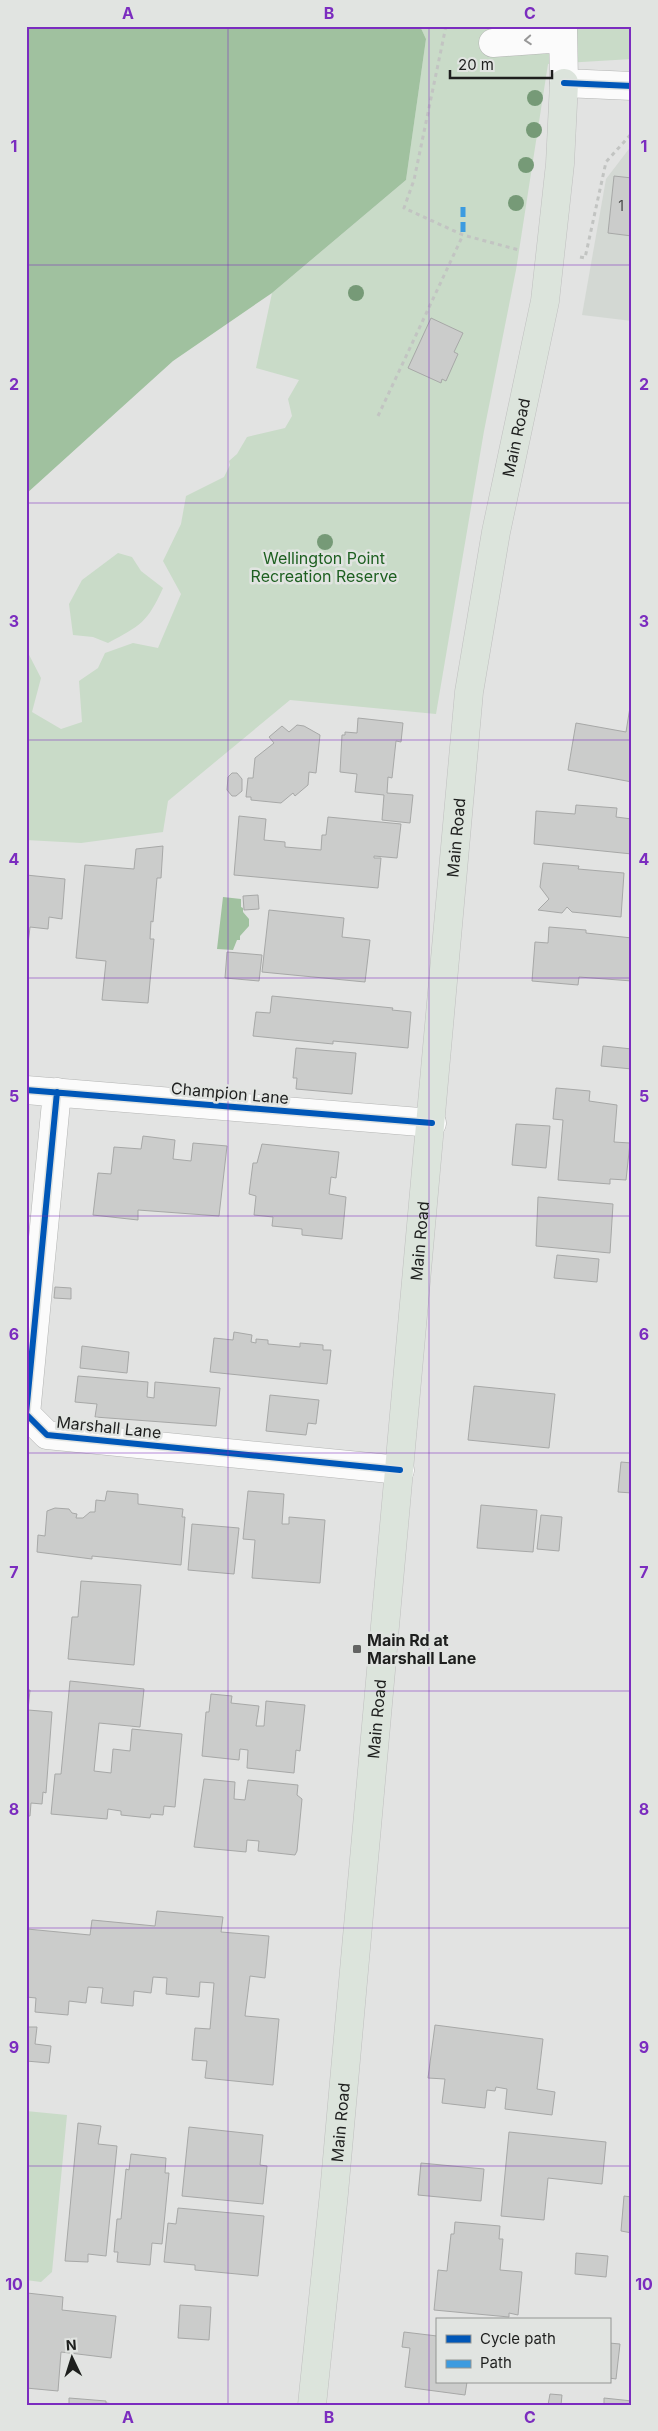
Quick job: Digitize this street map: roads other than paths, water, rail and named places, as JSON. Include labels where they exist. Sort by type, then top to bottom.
[{"type":"main road","name":"Main Road","points":[[312,2405],[334,2193],[432,1123],[469,692],[496,532],[545,301],[552,253],[560,164],[564,84]]},
{"type":"street","points":[[493,43],[563,32],[564,84],[632,86]]},
{"type":"street","name":"Champion Lane","points":[[26,1090],[432,1123]]},
{"type":"street","name":"Marshall Lane","points":[[57,1092],[26,1414],[47,1435],[400,1470]]},
{"type":"place","name":"Main Rd at Marshall Lane","points":[[357,1649]]},
{"type":"park label","name":"Wellington Point Recreation Reserve","points":[[324,567]]}]
